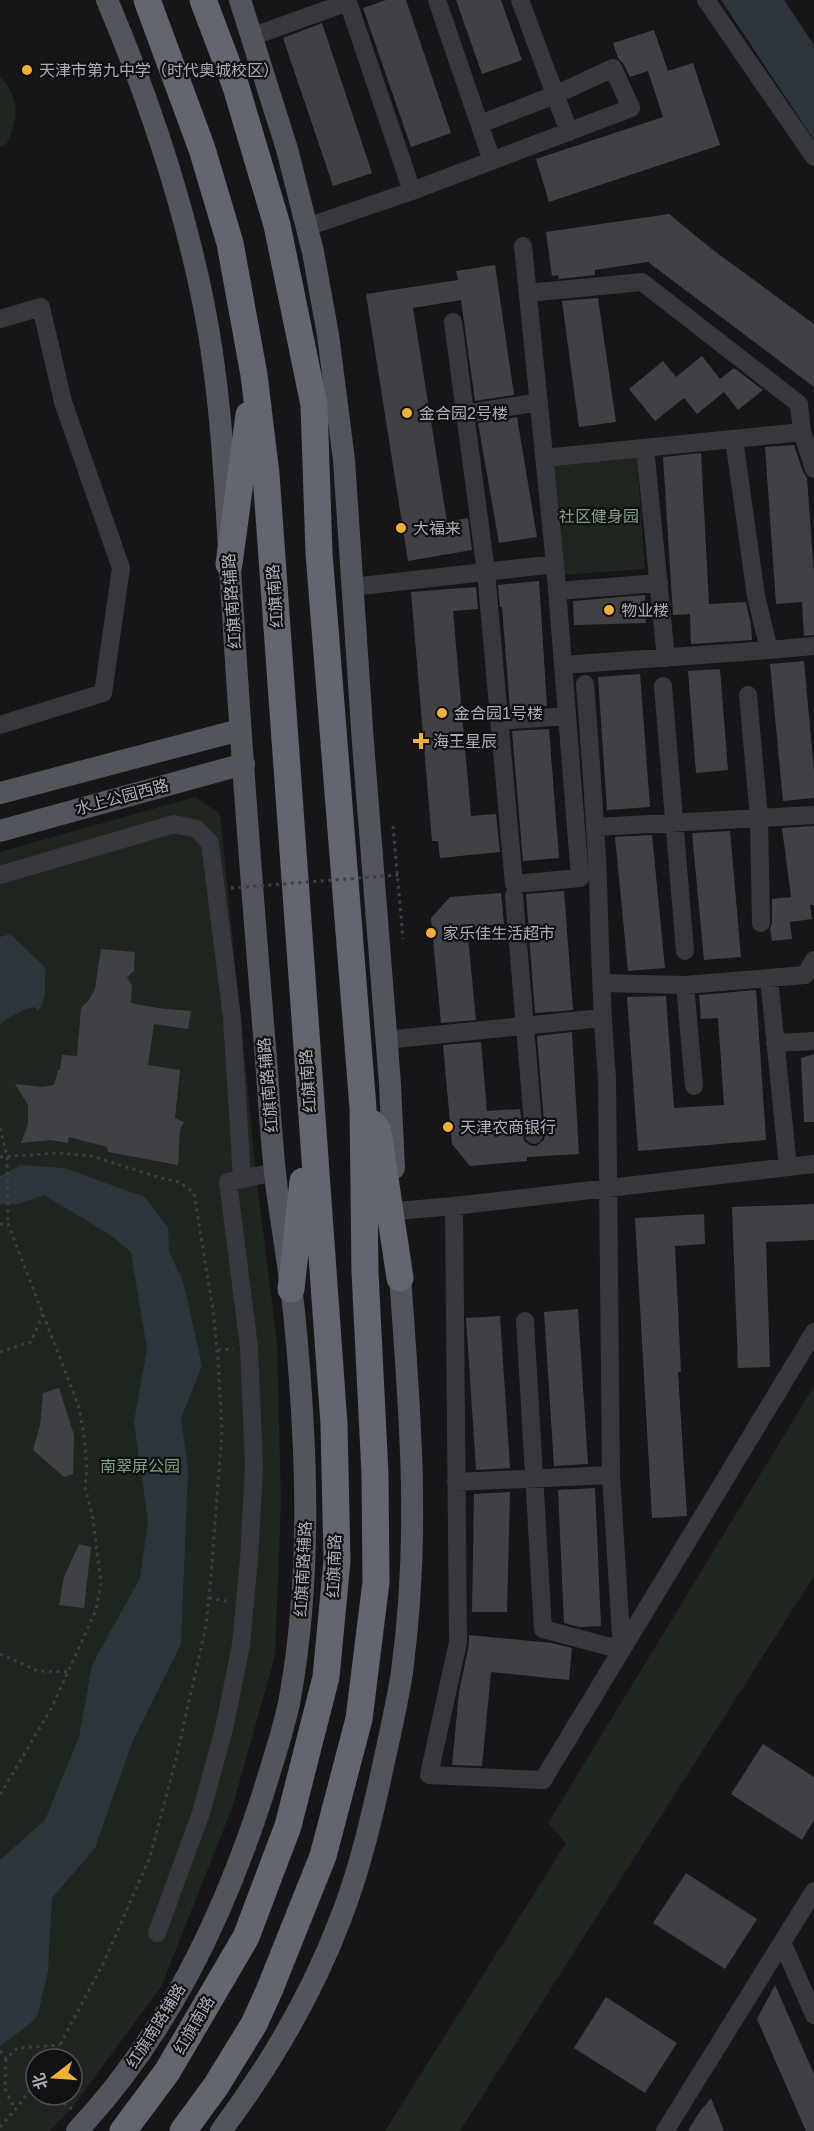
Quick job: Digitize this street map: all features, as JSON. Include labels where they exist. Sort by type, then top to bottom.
[{"type":"highway","name":"红旗南路","points":[[123,2131],[167,2072],[246,1937],[288,1826],[326,1677],[337,1561],[334,1424],[329,1351],[268,497],[254,375],[230,243],[202,148],[147,0]]},
{"type":"highway","points":[[183,2131],[222,2076],[254,2024],[323,1856],[358,1719],[376,1582],[375,1474],[364,1272],[363,1108],[319,553],[314,405],[277,225],[236,87],[203,0]]},
{"type":"highway","points":[[229,564],[254,375]]},
{"type":"highway","points":[[291,1289],[310,1102]]},
{"type":"highway","points":[[363,1108],[378,1132],[400,1278]]},
{"type":"main road","name":"红旗南路辅路","points":[[81,2127],[111,2093],[157,2030],[213,1922],[245,1847],[289,1705],[305,1582],[304,1440],[295,1319],[275,1172],[240,730],[220,416],[202,297],[181,208],[165,154],[107,0]]},
{"type":"main road","points":[[221,2131],[260,2076],[312,1983],[340,1922],[356,1877],[394,1718],[405,1636],[412,1490],[390,1084],[344,460],[328,335],[307,227],[287,149],[240,0]]},
{"type":"main road","points":[[0,794],[240,730]]},
{"type":"main road","name":"水上公园西路","points":[[0,831],[244,764]]},
{"type":"street","points":[[437,0],[492,161]]},
{"type":"street","points":[[520,0],[569,132]]},
{"type":"street","points":[[706,0],[814,157]]},
{"type":"street","points":[[251,37],[350,1],[412,191]]},
{"type":"street","points":[[307,227],[412,191],[631,108],[613,68],[555,95],[480,124]]},
{"type":"street","points":[[453,322],[486,572],[514,884],[580,878],[555,564],[523,246]]},
{"type":"street","points":[[528,292],[642,282],[799,404],[801,432],[814,469]]},
{"type":"street","points":[[0,319],[41,307],[63,402],[121,568],[103,693],[0,725]]},
{"type":"street","points":[[465,414],[539,402]]},
{"type":"street","points":[[544,458],[801,432]]},
{"type":"street","points":[[734,439],[756,596],[769,650]]},
{"type":"street","points":[[645,448],[666,658]]},
{"type":"street","points":[[352,587],[555,564]]},
{"type":"street","points":[[557,591],[658,583]]},
{"type":"street","points":[[563,665],[814,646]]},
{"type":"street","points":[[585,684],[596,827],[602,983],[601,1018],[607,1077],[611,1475],[622,1650]]},
{"type":"street","points":[[663,686],[685,951]]},
{"type":"street","points":[[748,695],[759,818],[760,923]]},
{"type":"street","points":[[499,722],[567,716]]},
{"type":"street","points":[[596,827],[814,815]]},
{"type":"street","points":[[0,875],[174,824],[197,829],[210,843],[232,1018],[242,1178]]},
{"type":"street","points":[[514,896],[534,1135]]},
{"type":"street","points":[[602,983],[685,985],[805,975],[814,960]]},
{"type":"street","points":[[769,978],[788,1167]]},
{"type":"street","points":[[685,985],[694,1086]]},
{"type":"street","points":[[386,1040],[601,1018]]},
{"type":"street","points":[[775,1043],[814,1041]]},
{"type":"street","points":[[396,1211],[814,1164]]},
{"type":"street","points":[[157,1933],[201,1813],[224,1728],[241,1645],[254,1467],[249,1347],[228,1182],[275,1172]]},
{"type":"street","points":[[454,1206],[458,1642],[429,1775],[543,1780],[814,1332]]},
{"type":"street","points":[[525,1322],[543,1629],[622,1650]]},
{"type":"street","points":[[456,1482],[611,1475]]},
{"type":"street","points":[[665,2131],[814,1891]]},
{"type":"street","points":[[782,1942],[814,2015]]},
{"type":"path","points":[[393,826],[403,939]]},
{"type":"path","points":[[231,888],[398,875]]},
{"type":"path","points":[[0,1128],[7,1156],[8,1224],[79,1407],[87,1468],[85,1487],[93,1519],[101,1584],[96,1610],[52,1707],[0,1795]]},
{"type":"path","points":[[0,1157],[57,1153],[92,1156],[179,1182],[194,1193],[219,1359],[222,1431],[212,1575],[206,1626],[175,1763],[150,1857],[104,1962],[60,2045],[16,2048],[6,2059]]},
{"type":"path","points":[[0,1224],[8,1224]]},
{"type":"path","points":[[0,1352],[31,1342],[43,1314]]},
{"type":"path","points":[[0,1654],[38,1671],[68,1672]]},
{"type":"path","points":[[0,2051],[6,2059],[5,2089],[15,2110]]},
{"type":"path","points":[[0,2127],[24,2098]]},
{"type":"path","points":[[68,2107],[81,2127]]},
{"type":"green space","points":[[0,77],[7,85],[14,101],[15,118],[6,145],[0,147]]},
{"type":"green space","name":"社区健身园","points":[[637,457],[645,569],[561,575],[553,463]]},
{"type":"green space","name":"南翠屏公园","points":[[195,797],[220,814],[257,1182],[277,1342],[281,1503],[275,1656],[232,1808],[161,1987],[84,2091],[84,2047],[24,2047],[24,2107],[72,2107],[49,2131],[0,2131],[0,852]]},
{"type":"green space","points":[[814,1386],[814,1576],[460,2131],[385,2131],[566,1843],[548,1823]]},
{"type":"shaded area","points":[[721,0],[784,0],[814,45],[814,140]]},
{"type":"shaded area","points":[[10,934],[46,968],[45,995],[38,1011],[35,1007],[25,1009],[2,1022],[0,1026],[0,937]]},
{"type":"shaded area","points":[[21,1165],[64,1168],[145,1197],[168,1228],[169,1252],[183,1281],[202,1366],[181,1418],[188,1470],[181,1644],[132,1743],[95,1848],[52,1898],[48,1971],[38,2014],[31,2023],[0,2046],[0,1860],[45,1820],[79,1737],[92,1665],[140,1578],[148,1521],[134,1422],[147,1349],[131,1252],[112,1236],[44,1195],[19,1204],[0,1204],[0,1176]]},
{"type":"building","points":[[386,0],[406,0],[451,133],[411,147],[363,8]]},
{"type":"building","points":[[456,0],[501,0],[522,60],[482,74]]},
{"type":"building","points":[[322,23],[372,173],[333,186],[283,38]]},
{"type":"building","points":[[654,30],[668,71],[693,63],[720,145],[549,202],[536,159],[663,117],[648,71],[630,77],[618,58],[613,43]]},
{"type":"building","points":[[669,214],[713,250],[814,324],[814,387],[648,262],[595,270],[595,275],[559,279],[558,275],[552,276],[546,232]]},
{"type":"building","name":"金合园2号楼","points":[[495,265],[514,395],[475,401],[461,300],[413,308],[447,522],[468,518],[472,550],[408,561],[366,294],[458,280],[456,271]]},
{"type":"building","points":[[598,298],[616,422],[579,427],[562,301]]},
{"type":"building","points":[[702,356],[720,379],[734,368],[763,390],[738,410],[724,392],[697,414],[684,398],[655,421],[629,389],[663,361],[676,377]]},
{"type":"building","points":[[517,417],[537,537],[499,543],[478,423]]},
{"type":"building","points":[[794,445],[807,478],[814,575],[814,635],[804,636],[802,602],[776,604],[765,447]]},
{"type":"building","points":[[701,453],[709,604],[746,602],[752,640],[691,644],[690,614],[673,615],[663,457]]},
{"type":"building","points":[[539,581],[547,706],[510,709],[502,607],[500,607],[498,585]]},
{"type":"building","name":"金合园1号楼","points":[[476,587],[478,609],[453,611],[471,816],[496,814],[500,852],[440,858],[438,841],[432,841],[411,592]]},
{"type":"building","name":"物业楼","points":[[645,595],[646,623],[574,625],[573,601]]},
{"type":"building","points":[[804,661],[814,771],[814,798],[783,801],[770,664]]},
{"type":"building","points":[[720,669],[728,770],[696,773],[688,671]]},
{"type":"building","points":[[640,674],[650,807],[607,810],[598,677]]},
{"type":"building","points":[[549,729],[559,858],[523,861],[512,731]]},
{"type":"building","points":[[814,826],[814,905],[810,905],[812,919],[790,922],[792,939],[772,941],[770,929],[772,899],[791,897],[782,828]]},
{"type":"building","points":[[730,831],[741,957],[704,960],[692,833]]},
{"type":"building","points":[[652,835],[665,968],[628,971],[615,837]]},
{"type":"building","points":[[564,891],[573,1010],[535,1013],[526,894]]},
{"type":"building","points":[[501,893],[504,924],[467,927],[476,1020],[441,1023],[431,918],[450,897]]},
{"type":"building","points":[[101,949],[135,952],[134,971],[127,977],[132,986],[131,1003],[191,1011],[188,1029],[154,1024],[148,1065],[180,1070],[175,1118],[184,1122],[180,1130],[178,1165],[108,1152],[107,1147],[69,1137],[68,1143],[51,1140],[21,1143],[28,1124],[28,1105],[15,1084],[43,1087],[54,1085],[58,1070],[60,1070],[62,1055],[77,1056],[81,1008],[95,989]]},
{"type":"building","points":[[756,990],[766,1140],[638,1151],[627,997],[666,996],[674,1108],[724,1105],[718,1018],[701,1019],[699,995]]},
{"type":"building","points":[[572,1032],[579,1154],[527,1157],[527,1161],[470,1166],[452,1144],[443,1045],[481,1042],[487,1111],[520,1109],[524,1141],[536,1146],[544,1140],[545,1134],[537,1036]]},
{"type":"building","points":[[814,1054],[814,1122],[804,1122],[801,1058]]},
{"type":"building","points":[[814,1204],[814,1240],[766,1242],[770,1367],[738,1368],[732,1207]]},
{"type":"building","points":[[704,1214],[705,1244],[675,1246],[681,1372],[678,1372],[687,1516],[652,1518],[635,1218]]},
{"type":"building","points":[[578,1309],[588,1464],[554,1466],[544,1312]]},
{"type":"building","points":[[500,1316],[510,1468],[476,1470],[466,1318]]},
{"type":"building","points":[[59,1388],[74,1435],[73,1474],[64,1477],[33,1450],[40,1425],[43,1393]]},
{"type":"building","points":[[595,1488],[601,1626],[579,1627],[564,1623],[558,1490]]},
{"type":"building","points":[[510,1492],[507,1612],[472,1612],[474,1494]]},
{"type":"building","points":[[79,1544],[91,1547],[84,1608],[59,1605],[64,1577]]},
{"type":"building","points":[[469,1635],[552,1643],[572,1648],[569,1680],[491,1672],[482,1766],[452,1765],[459,1692]]},
{"type":"building","points":[[763,1744],[814,1777],[814,1820],[802,1840],[731,1794]]},
{"type":"building","points":[[686,1873],[757,1919],[725,1969],[653,1923]]},
{"type":"building","points":[[775,1985],[814,2074],[814,2131],[806,2131],[757,2019]]},
{"type":"building","points":[[606,1997],[677,2043],[645,2093],[574,2048]]},
{"type":"building","points":[[711,2098],[724,2131],[688,2131],[698,2114]]},
{"type":"place","name":"天津市第九中学（时代奥城校区）","points":[[27,70]]},
{"type":"place","name":"金合园2号楼","points":[[407,413]]},
{"type":"place","name":"大福来","points":[[401,528]]},
{"type":"place","name":"物业楼","points":[[609,610]]},
{"type":"place","name":"金合园1号楼","points":[[442,713]]},
{"type":"place","name":"海王星辰","points":[[421,741]]},
{"type":"place","name":"家乐佳生活超市","points":[[431,933]]},
{"type":"place","name":"天津农商银行","points":[[448,1127]]}]
